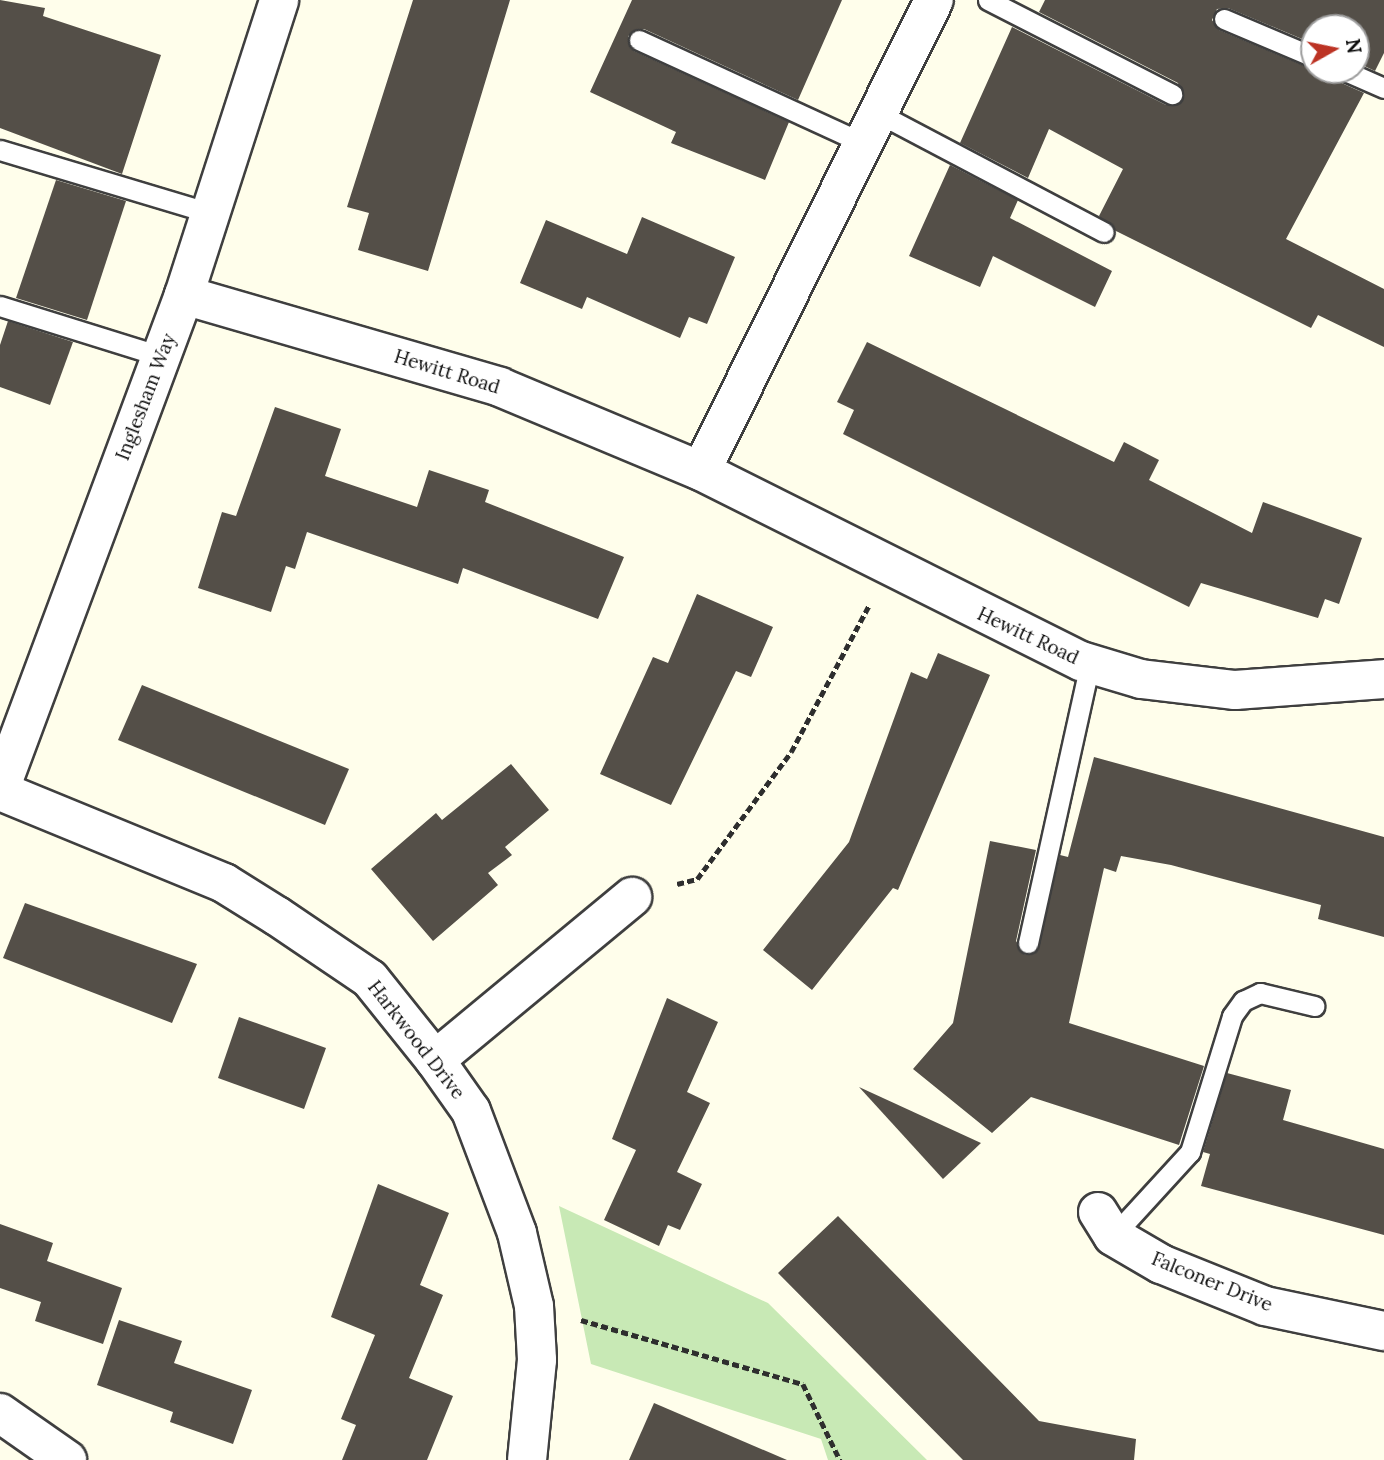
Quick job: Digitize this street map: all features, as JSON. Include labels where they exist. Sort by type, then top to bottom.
[{"type":"street","name":"Inglesham Way","points":[[0,790],[184,295],[279,0]]},
{"type":"street","points":[[701,471],[932,1]]},
{"type":"street","name":"Hewitt Road","points":[[184,295],[500,387],[701,471],[890,568],[1090,664],[1140,679],[1235,690],[1384,679]]},
{"type":"street","name":"Harkwood Drive","points":[[0,790],[223,883],[277,916],[370,979],[435,1060],[471,1111],[517,1233],[534,1306],[534,1432],[527,1460]]},
{"type":"street","points":[[435,1060],[632,897]]},
{"type":"street","name":"Falconer Drive","points":[[1105,1224],[1265,1306],[1384,1331]]},
{"type":"street","points":[[0,1413],[67,1460]]},
{"type":"lane","points":[[988,0],[1172,94]]},
{"type":"lane","points":[[1224,19],[1300,51]]},
{"type":"lane","points":[[639,40],[871,128],[1104,232]]},
{"type":"lane","points":[[0,150],[210,213]]},
{"type":"lane","points":[[0,306],[161,356]]},
{"type":"lane","points":[[1028,943],[1090,664]]},
{"type":"lane","points":[[1105,1224],[1190,1152],[1232,1016],[1243,1001],[1260,993],[1314,1006]]},
{"type":"path","points":[[632,897],[697,879],[790,751],[890,568]]},
{"type":"path","points":[[534,1306],[803,1384],[841,1460]]},
{"type":"green space","points":[[559,1206],[768,1303],[927,1460],[828,1460],[821,1439],[591,1364]]},
{"type":"building","points":[[0,0],[45,8],[43,16],[161,55],[122,174],[0,128]]},
{"type":"building","points":[[413,0],[510,0],[428,271],[358,250],[369,213],[347,207]]},
{"type":"building","points":[[632,0],[842,0],[798,100],[644,29],[628,36],[634,51],[789,122],[765,180],[671,143],[676,132],[590,92]]},
{"type":"building","points":[[1045,0],[1384,0],[1384,53],[1375,71],[1370,69],[1370,14],[1300,14],[1300,38],[1228,8],[1217,9],[1212,20],[1219,30],[1300,64],[1300,84],[1344,84],[1364,93],[1286,239],[1384,289],[1384,347],[1318,315],[1311,328],[1116,231],[1099,216],[1123,169],[1049,129],[1028,178],[960,143],[1012,27],[1166,105],[1183,100],[1178,83],[1039,12]]},
{"type":"building","points":[[950,165],[1018,200],[1010,218],[1112,271],[1095,307],[993,256],[980,287],[909,256]]},
{"type":"building","points":[[56,180],[126,201],[87,320],[16,298]]},
{"type":"building","points":[[642,217],[735,257],[707,324],[689,317],[680,338],[587,297],[582,309],[520,283],[546,220],[627,254]]},
{"type":"building","points":[[8,321],[73,342],[50,405],[0,387],[0,345]]},
{"type":"building","points":[[867,342],[1114,462],[1124,442],[1159,460],[1149,480],[1252,533],[1263,502],[1362,538],[1339,604],[1325,599],[1318,618],[1201,583],[1189,607],[843,434],[854,410],[837,402]]},
{"type":"building","points":[[275,407],[341,429],[325,476],[417,507],[429,470],[489,490],[485,502],[624,557],[598,619],[463,568],[458,584],[307,532],[295,569],[286,566],[271,612],[198,588],[222,512],[236,516]]},
{"type":"building","points":[[697,594],[773,627],[751,677],[736,671],[671,805],[600,774],[653,657],[668,663]]},
{"type":"building","points":[[938,653],[990,675],[898,890],[893,888],[812,990],[763,950],[849,842],[911,672],[927,679]]},
{"type":"building","points":[[142,685],[349,769],[325,825],[118,740]]},
{"type":"building","points":[[1094,757],[1384,837],[1384,937],[1318,919],[1321,905],[1171,865],[1121,856],[1116,872],[1104,868],[1069,1023],[1204,1066],[1179,1145],[1031,1097],[992,1133],[913,1069],[953,1023],[990,841],[1036,850],[1016,941],[1025,955],[1037,951],[1060,855],[1068,857]]},
{"type":"building","points":[[511,764],[549,810],[505,847],[512,855],[488,873],[498,885],[433,941],[371,869],[436,813],[442,820]]},
{"type":"building","points":[[25,903],[197,964],[172,1023],[3,958]]},
{"type":"building","points":[[667,998],[718,1022],[687,1092],[710,1103],[677,1172],[702,1184],[680,1230],[668,1225],[659,1246],[604,1220],[636,1150],[612,1139]]},
{"type":"building","points":[[239,1017],[326,1048],[304,1109],[218,1078]]},
{"type":"building","points":[[1227,1073],[1291,1090],[1283,1120],[1384,1149],[1384,1235],[1201,1186],[1210,1154],[1203,1152]]},
{"type":"building","points":[[859,1087],[981,1143],[943,1179]]},
{"type":"building","points":[[378,1184],[449,1213],[420,1285],[443,1295],[409,1378],[453,1396],[427,1460],[342,1460],[356,1425],[341,1419],[375,1335],[331,1317]]},
{"type":"building","points":[[838,1216],[1039,1421],[1136,1439],[1134,1460],[963,1460],[778,1273]]},
{"type":"building","points":[[0,1224],[53,1243],[47,1261],[122,1288],[103,1344],[35,1321],[41,1302],[0,1288]]},
{"type":"building","points":[[119,1320],[182,1341],[174,1363],[252,1390],[233,1444],[170,1422],[173,1412],[97,1385]]},
{"type":"building","points":[[654,1403],[787,1460],[629,1460]]}]
